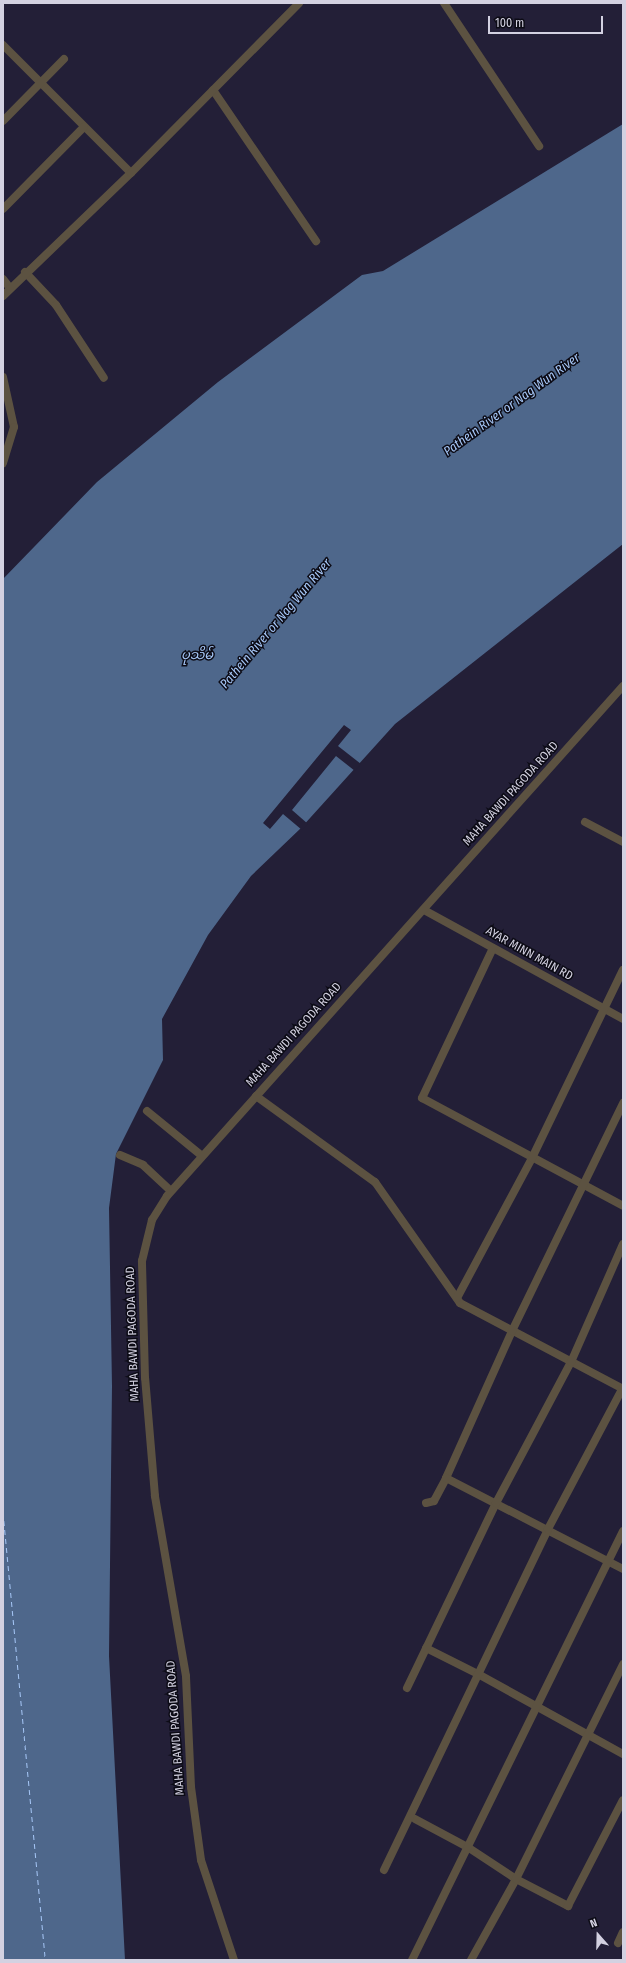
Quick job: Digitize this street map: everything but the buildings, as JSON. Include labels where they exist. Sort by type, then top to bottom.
[{"type":"street","points":[[3,296],[25,272],[131,173],[299,3]]},
{"type":"street","points":[[444,3],[540,146]]},
{"type":"street","points":[[3,45],[131,173]]},
{"type":"street","points":[[3,121],[64,59]]},
{"type":"street","points":[[213,90],[316,241]]},
{"type":"street","points":[[3,209],[84,127]]},
{"type":"street","points":[[25,272],[56,305],[104,378]]},
{"type":"street","points":[[3,279],[10,288]]},
{"type":"street","points":[[3,377],[14,427],[3,463]]},
{"type":"street","name":"MAHA BAWDI PAGODA ROAD","points":[[234,1960],[202,1860],[191,1787],[186,1676],[155,1496],[145,1386],[142,1262],[152,1220],[171,1191],[623,686]]},
{"type":"street","points":[[585,822],[623,842]]},
{"type":"street","name":"AYAR MINN MAIN RD","points":[[424,910],[623,1019]]},
{"type":"street","points":[[493,948],[422,1098],[623,1206]]},
{"type":"street","points":[[457,1298],[532,1158],[623,970]]},
{"type":"street","points":[[256,1096],[376,1182],[460,1303],[623,1389],[548,1529],[384,1870]]},
{"type":"street","points":[[426,1503],[434,1501],[446,1478],[512,1331],[582,1184],[623,1103]]},
{"type":"street","points":[[147,1111],[202,1156]]},
{"type":"street","points":[[120,1155],[143,1165],[171,1191]]},
{"type":"street","points":[[407,1688],[496,1503],[571,1362],[623,1244]]},
{"type":"street","points":[[446,1478],[548,1529],[623,1569]]},
{"type":"street","points":[[412,1960],[469,1848],[623,1531]]},
{"type":"street","points":[[426,1648],[478,1674],[623,1754]]},
{"type":"street","points":[[471,1960],[516,1879],[623,1664]]},
{"type":"street","points":[[415,1819],[469,1848],[516,1879],[568,1906],[623,1800]]},
{"type":"street","points":[[618,1943],[623,1932]]},
{"type":"water","name":"ပုသိမ်","points":[[623,124],[623,544],[395,724],[301,828],[251,876],[208,935],[162,1019],[163,1060],[116,1154],[109,1208],[112,1386],[109,1656],[125,1960],[3,1960],[3,579],[97,482],[218,382],[362,275],[383,271]]},
{"type":"pier","points":[[344,725],[351,730],[338,746],[361,764],[355,771],[336,756],[292,810],[308,824],[302,830],[283,814],[270,829],[263,823]]},
{"type":"ferry route","points":[[3,1512],[45,1960]]},
{"type":"water label","name":"Pathein River or Nag Wun River","points":[[512,405]]},
{"type":"water label","name":"Pathein River or Nag Wun River","points":[[276,624]]}]
